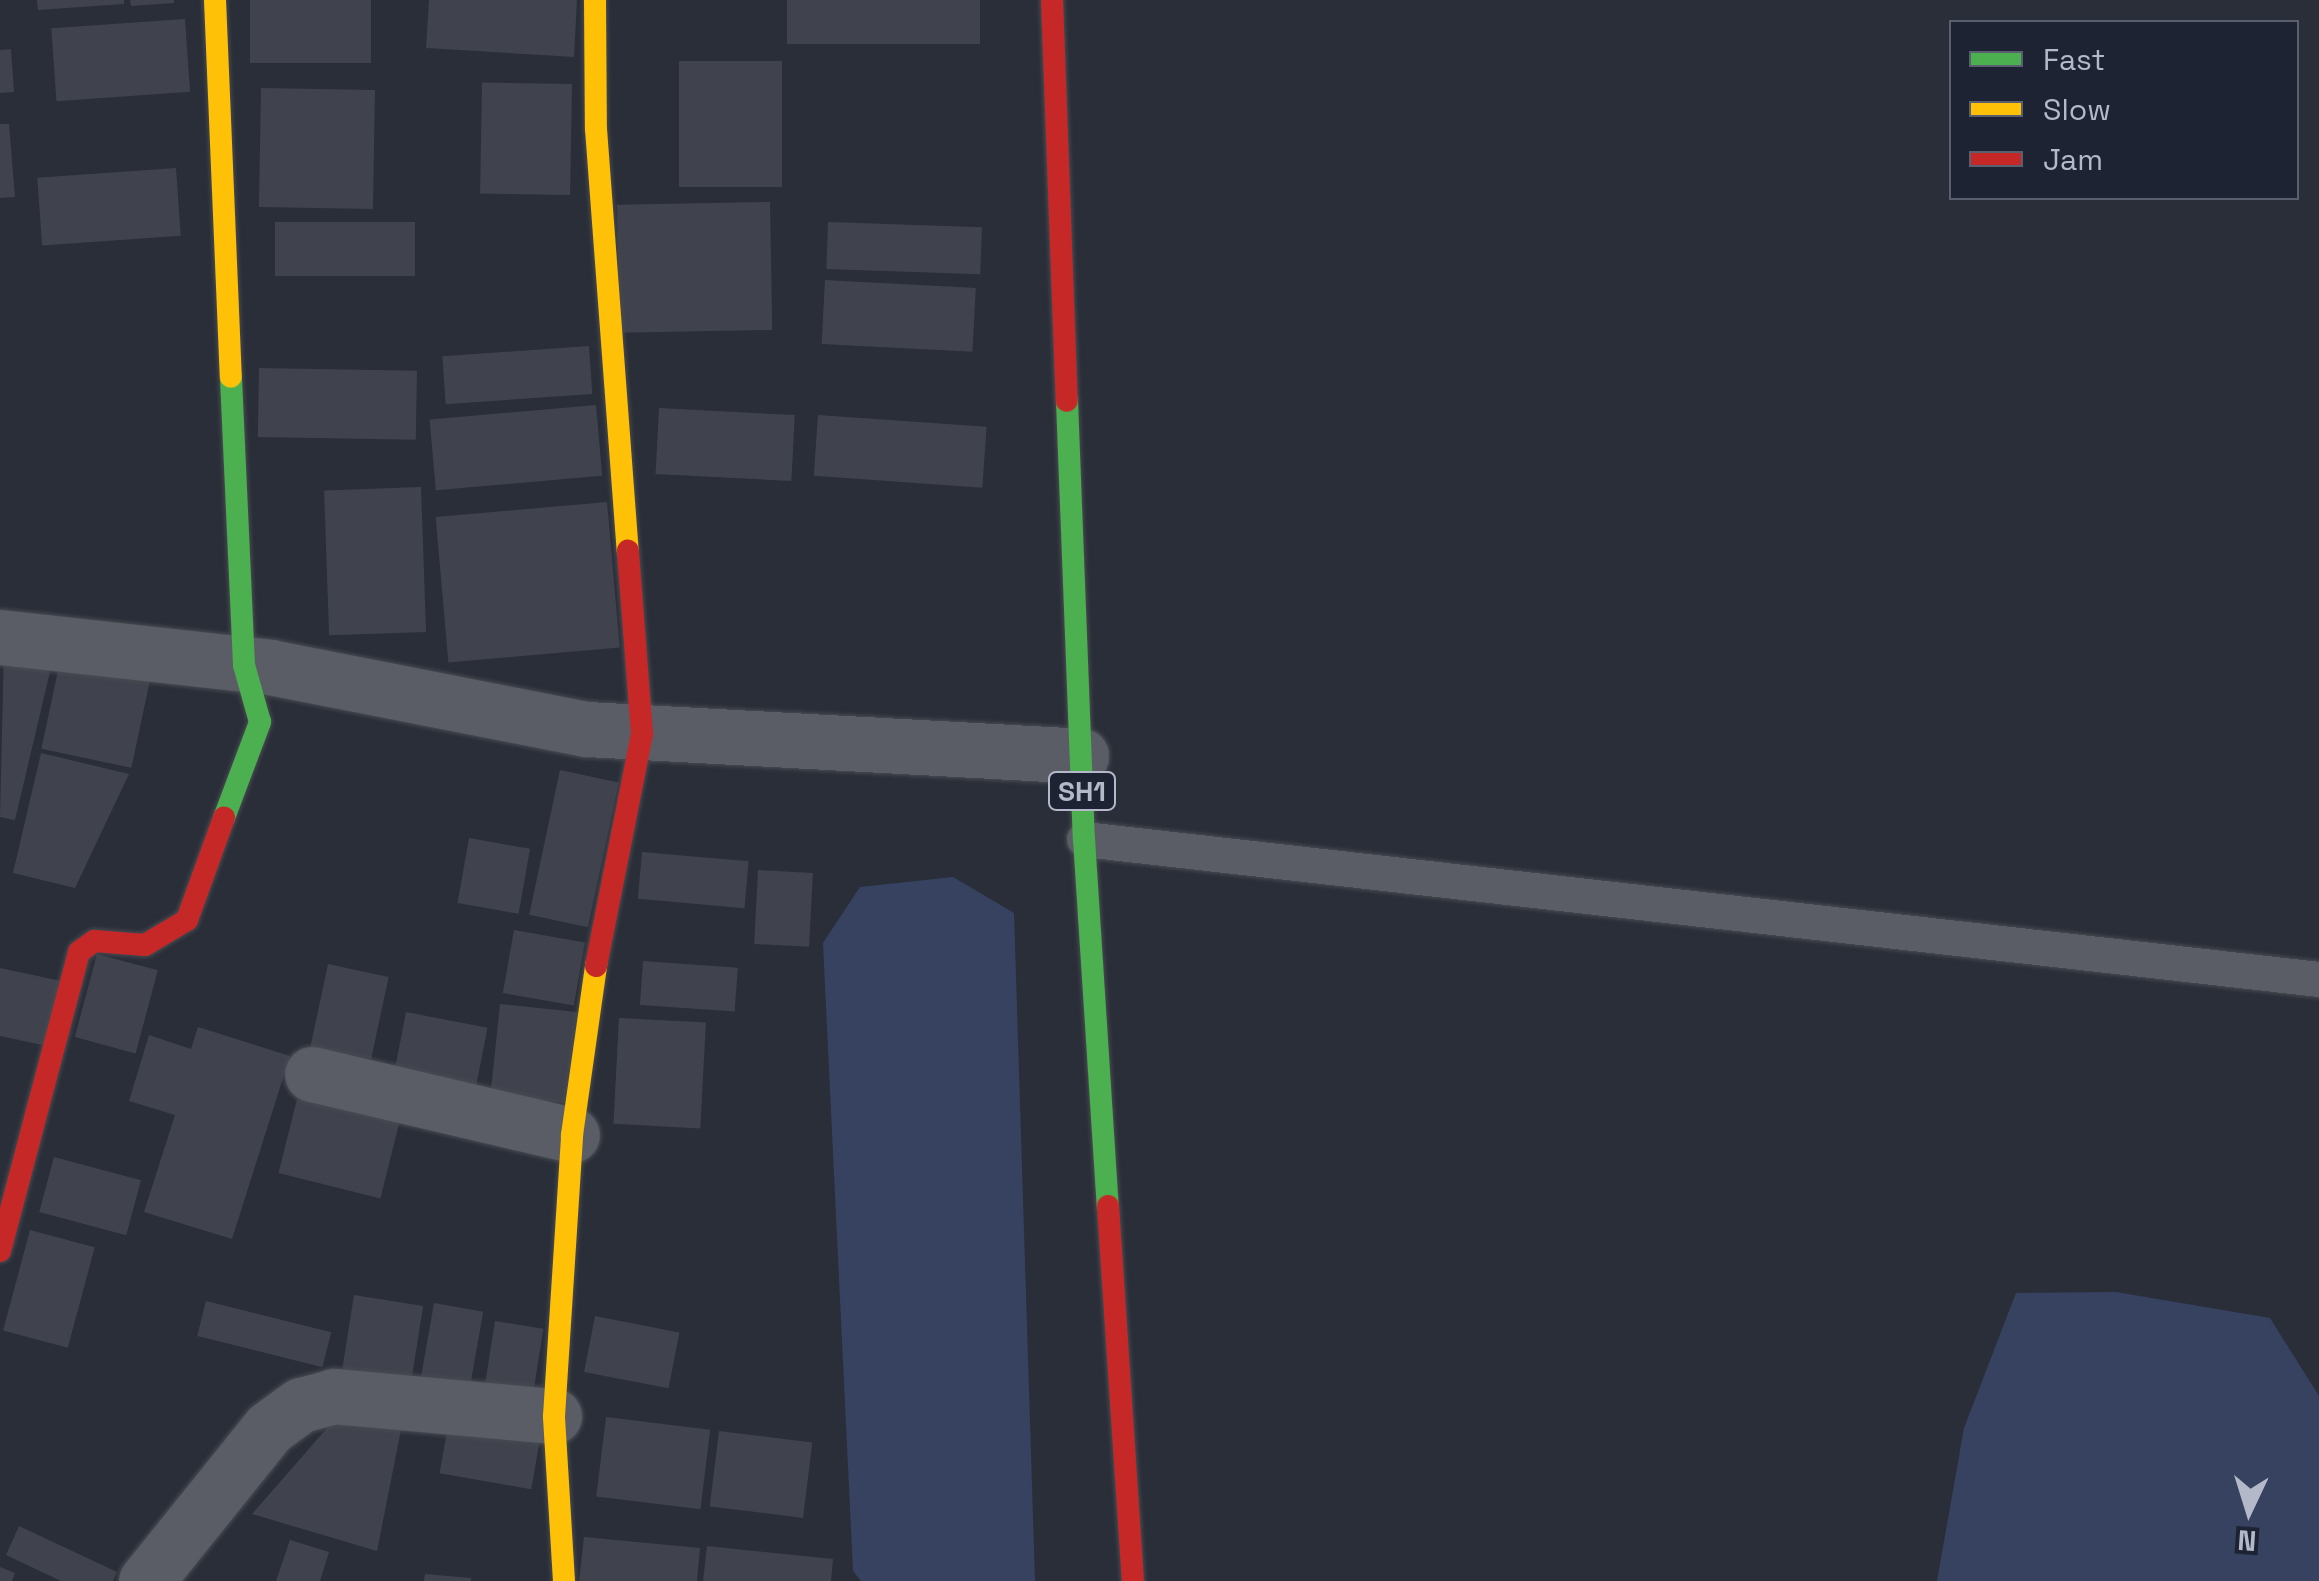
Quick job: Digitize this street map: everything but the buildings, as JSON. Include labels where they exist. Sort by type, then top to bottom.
[{"type":"street","points":[[0,1251],[79,952],[94,941],[144,945],[186,920],[260,722],[244,664],[216,0]]},
{"type":"street","points":[[564,1581],[554,1416],[572,1135],[581,1045],[642,734],[596,128],[595,0]]},
{"type":"street","name":"SH1","points":[[1052,0],[1084,839],[1134,1581]]},
{"type":"street","points":[[0,638],[244,664],[642,734],[1080,756]]},
{"type":"street","points":[[312,1074],[572,1135]]},
{"type":"street","points":[[146,1581],[269,1428],[301,1405],[334,1396],[554,1416]]},
{"type":"lane","points":[[1084,839],[2319,980]]},
{"type":"water","points":[[953,877],[1014,913],[1035,1581],[861,1581],[853,1571],[823,943],[860,887]]},
{"type":"water","points":[[2116,1292],[2270,1318],[2319,1396],[2319,1581],[1937,1581],[1964,1428],[2016,1293]]},
{"type":"traffic: fast","points":[[224,818],[260,722],[244,665],[231,377]]},
{"type":"traffic: fast","points":[[1067,401],[1084,839],[1108,1206]]},
{"type":"traffic: slow","points":[[215,0],[231,377]]},
{"type":"traffic: slow","points":[[595,0],[596,129],[628,551]]},
{"type":"traffic: slow","points":[[564,1581],[554,1416],[572,1135],[596,966]]},
{"type":"traffic: jam","points":[[1052,0],[1067,401]]},
{"type":"traffic: jam","points":[[596,966],[642,734],[628,551]]},
{"type":"traffic: jam","points":[[0,1251],[79,952],[94,941],[145,945],[187,920],[224,818]]},
{"type":"traffic: jam","points":[[1108,1206],[1133,1581]]}]
